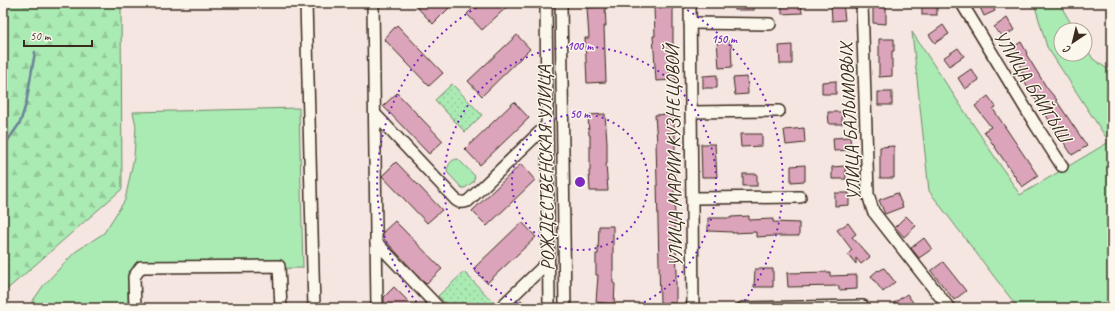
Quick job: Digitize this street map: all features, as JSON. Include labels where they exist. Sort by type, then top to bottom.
[{"type":"street","points":[[306,3],[314,308]]},
{"type":"street","points":[[373,3],[377,308]]},
{"type":"street","points":[[546,3],[549,308]]},
{"type":"street","name":"РОЖДЕСТВЕНСКАЯ УЛИЦА","points":[[561,3],[565,308]]},
{"type":"street","name":"УЛИЦА МАРИИ КУЗНЕЦОВОЙ","points":[[690,3],[693,308]]},
{"type":"street","name":"УЛИЦА БАЛЫМОВЫХ","points":[[862,3],[868,194],[873,211],[949,308]]},
{"type":"street","name":"УЛИЦА БАЙГЫШ","points":[[964,3],[964,7],[1062,166]]},
{"type":"street","points":[[690,23],[770,24]]},
{"type":"street","points":[[691,112],[779,111]]},
{"type":"street","points":[[374,114],[455,199],[462,202],[468,201],[547,125]]},
{"type":"street","points":[[692,198],[800,196]]},
{"type":"street","points":[[376,242],[439,308]]},
{"type":"street","points":[[500,308],[548,262]]},
{"type":"street","points":[[135,308],[134,277],[141,267],[279,266],[280,308]]},
{"type":"street","points":[[743,308],[863,306]]},
{"type":"green space","points":[[3,3],[121,3],[122,189],[4,292],[3,295]]},
{"type":"green space","points":[[1034,3],[1059,3],[1070,22],[1053,22],[1053,56],[1047,47]]},
{"type":"green space","points":[[912,32],[1020,195],[1109,142],[1057,62],[1093,62],[1093,59],[1112,72],[1112,308],[1018,308],[929,191]]},
{"type":"green space","points":[[452,84],[482,115],[465,132],[435,100]]},
{"type":"green space","points":[[299,108],[303,268],[128,271],[128,308],[28,308],[43,286],[75,252],[104,233],[125,200],[134,157],[136,126],[133,112]]},
{"type":"green space","points":[[458,159],[475,176],[473,182],[465,188],[462,188],[447,172],[450,163],[453,160]]},
{"type":"green space","points":[[464,272],[495,304],[490,308],[450,308],[438,296]]},
{"type":"building","points":[[413,3],[445,3],[449,8],[433,24]]},
{"type":"building","points":[[478,3],[511,3],[482,30],[467,14]]},
{"type":"building","points":[[735,3],[754,3],[754,10],[735,10]]},
{"type":"building","points":[[782,3],[801,3],[802,13],[782,14]]},
{"type":"building","points":[[831,3],[843,3],[845,20],[832,21]]},
{"type":"building","points":[[978,3],[991,3],[995,11],[984,16]]},
{"type":"building","points":[[873,5],[886,5],[886,24],[873,23]]},
{"type":"building","points":[[605,6],[606,26],[604,26],[606,82],[587,83],[585,38],[589,38],[587,8]]},
{"type":"building","points":[[922,6],[937,6],[937,15],[922,15]]},
{"type":"building","points":[[654,7],[673,7],[673,63],[675,63],[676,80],[656,81],[653,36],[655,36]]},
{"type":"building","points":[[1007,18],[1014,30],[1003,37],[994,27]]},
{"type":"building","points":[[397,25],[443,73],[429,86],[384,39]]},
{"type":"building","points":[[943,25],[949,34],[935,43],[929,35]]},
{"type":"building","points":[[517,35],[530,49],[482,96],[468,81]]},
{"type":"building","points":[[879,39],[894,39],[894,51],[892,51],[892,76],[879,77]]},
{"type":"building","points":[[717,41],[731,41],[732,67],[719,68]]},
{"type":"building","points":[[1021,42],[1027,53],[1026,54],[1047,88],[1057,100],[1087,146],[1072,155],[1048,121],[1049,120],[1019,74],[1023,71],[1010,49]]},
{"type":"building","points":[[792,45],[792,64],[780,64],[779,46]]},
{"type":"building","points":[[958,48],[964,56],[949,66],[943,58]]},
{"type":"building","points":[[971,69],[979,80],[965,89],[958,78]]},
{"type":"building","points":[[717,75],[717,88],[703,88],[703,76]]},
{"type":"building","points":[[747,77],[748,94],[735,95],[733,78]]},
{"type":"building","points":[[836,81],[836,94],[822,94],[822,82]]},
{"type":"building","points":[[878,92],[892,92],[892,105],[878,105]]},
{"type":"building","points":[[397,93],[443,141],[429,154],[383,106]]},
{"type":"building","points":[[988,96],[996,107],[993,109],[1038,176],[1022,187],[984,131],[991,127],[975,106]]},
{"type":"building","points":[[514,102],[529,118],[480,165],[465,149]]},
{"type":"building","points":[[828,112],[842,112],[842,124],[829,124]]},
{"type":"building","points":[[605,114],[608,191],[590,191],[590,135],[588,115]]},
{"type":"building","points":[[673,114],[675,135],[674,189],[677,274],[676,303],[660,303],[657,142],[655,115]]},
{"type":"building","points":[[804,128],[805,143],[786,145],[784,130]]},
{"type":"building","points":[[740,134],[762,134],[762,146],[741,147]]},
{"type":"building","points":[[850,137],[851,150],[834,151],[833,138]]},
{"type":"building","points":[[701,144],[715,144],[717,177],[702,177]]},
{"type":"building","points":[[894,146],[894,178],[880,178],[880,147]]},
{"type":"building","points":[[396,162],[442,210],[427,223],[382,176]]},
{"type":"building","points":[[521,164],[535,180],[487,226],[472,211]]},
{"type":"building","points":[[805,165],[805,181],[791,182],[791,166]]},
{"type":"building","points":[[845,166],[846,179],[832,179],[832,167]]},
{"type":"building","points":[[743,174],[757,174],[757,186],[743,186]]},
{"type":"building","points":[[835,193],[849,193],[849,205],[835,206]]},
{"type":"building","points":[[897,193],[903,207],[885,214],[879,200]]},
{"type":"building","points":[[749,216],[749,220],[773,219],[773,222],[799,223],[799,236],[756,237],[756,232],[732,233],[708,231],[708,218]]},
{"type":"building","points":[[906,216],[916,226],[904,237],[895,227]]},
{"type":"building","points":[[395,221],[442,269],[426,284],[383,238],[383,232]]},
{"type":"building","points":[[522,222],[536,237],[487,283],[473,269]]},
{"type":"building","points":[[848,223],[856,234],[852,237],[870,257],[861,264],[856,258],[856,264],[848,254],[852,250],[837,230]]},
{"type":"building","points":[[599,226],[613,226],[613,283],[615,284],[614,304],[596,302],[598,275],[596,275],[596,254],[598,254]]},
{"type":"building","points":[[924,238],[932,249],[919,258],[911,248]]},
{"type":"building","points":[[943,262],[966,291],[954,300],[931,271]]},
{"type":"building","points":[[884,268],[895,282],[883,292],[871,276],[878,270],[879,271]]},
{"type":"building","points":[[755,269],[773,269],[773,287],[754,287]]},
{"type":"building","points":[[830,272],[830,276],[857,275],[857,289],[839,290],[839,286],[788,287],[787,273]]},
{"type":"building","points":[[394,287],[415,308],[386,308],[384,306],[384,297]]},
{"type":"building","points":[[907,294],[914,304],[908,308],[898,308],[894,303]]},
{"type":"building","points":[[521,300],[529,308],[512,308]]},
{"type":"waterway","points":[[3,147],[20,123],[26,104],[35,52]]}]
